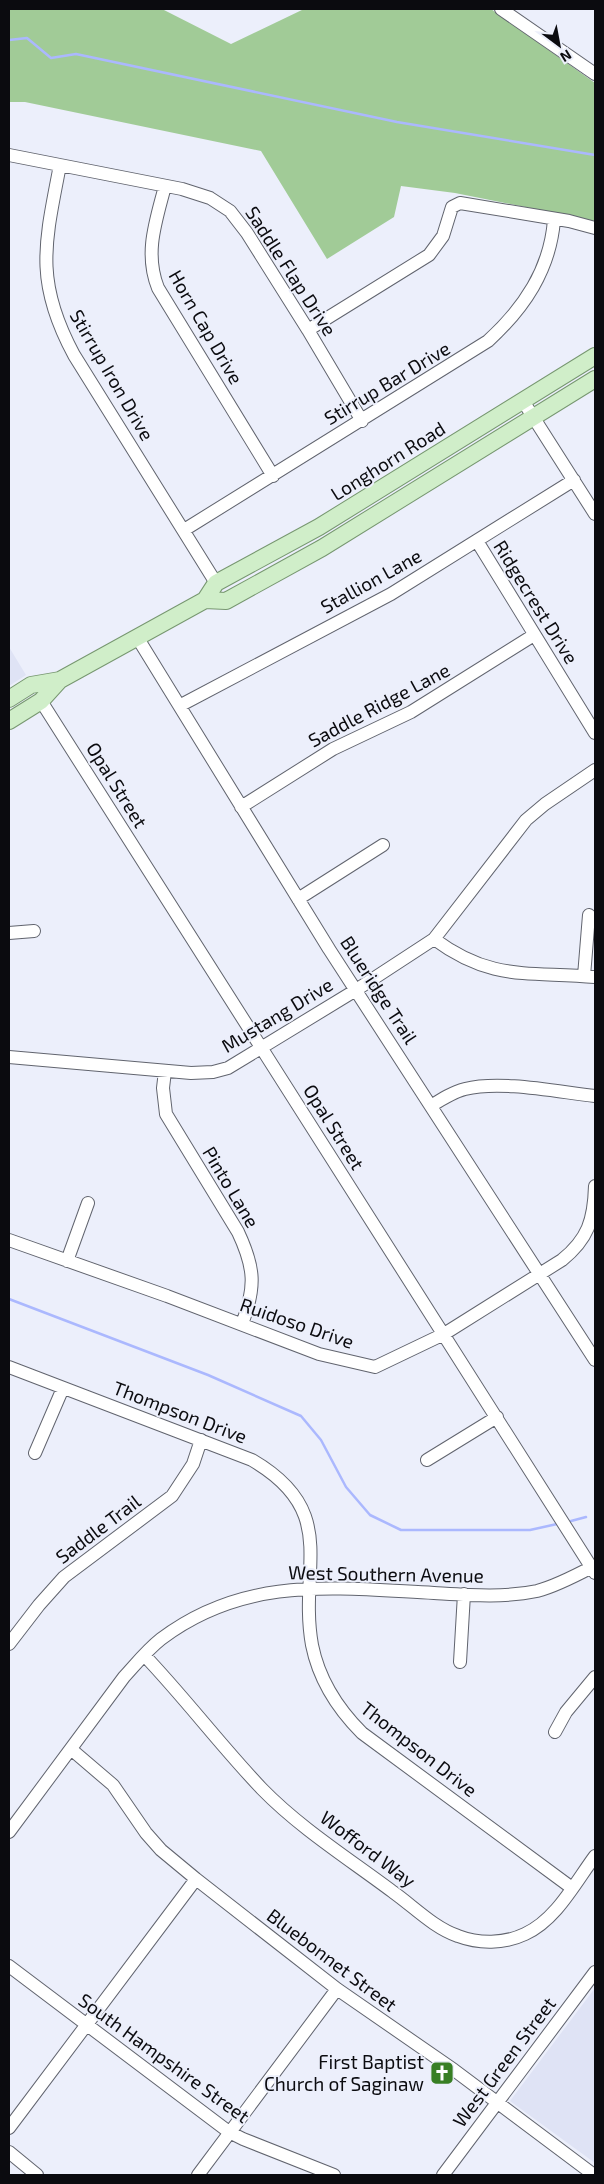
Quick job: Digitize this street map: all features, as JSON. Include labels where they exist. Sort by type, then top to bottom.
[{"type":"main road","name":"Longhorn Road","points":[[9,721],[41,701],[60,680],[205,600],[216,583],[319,527],[595,356]]},
{"type":"main road","name":"Longhorn Road","points":[[205,600],[226,601],[322,548],[595,379]]},
{"type":"main road","name":"Longhorn Road","points":[[9,699],[32,685],[60,680]]},
{"type":"street","points":[[501,9],[595,74]]},
{"type":"street","name":"Saddle Flap Drive","points":[[9,155],[45,160],[60,165],[165,186],[210,198],[230,211],[247,232],[362,421]]},
{"type":"street","name":"Stirrup Iron Drive","points":[[60,165],[46,244],[47,283],[56,319],[74,354],[216,583]]},
{"type":"street","name":"Horn Cap Drive","points":[[165,186],[152,240],[151,265],[153,276],[158,288],[273,476]]},
{"type":"street","points":[[308,330],[429,255],[443,236],[452,207],[460,203],[469,203],[595,228]]},
{"type":"street","name":"Stirrup Bar Drive","points":[[184,530],[469,355],[488,341],[515,315],[526,300],[543,268],[553,235],[554,220]]},
{"type":"street","points":[[523,401],[595,514]]},
{"type":"street","name":"Stallion Lane","points":[[181,705],[391,594],[574,480]]},
{"type":"street","name":"Ridgecrest Drive","points":[[477,541],[595,733]]},
{"type":"street","name":"Saddle Ridge Lane","points":[[241,807],[333,749],[411,712],[534,634]]},
{"type":"street","name":"Blueridge Trail","points":[[137,637],[181,705],[298,899],[541,1273],[595,1360]]},
{"type":"street","name":"Opal Street","points":[[41,701],[594,1570]]},
{"type":"street","name":"Mustang Drive","points":[[9,1057],[120,1065],[165,1071],[213,1072],[228,1068],[356,990],[434,939],[526,820],[545,804],[595,770]]},
{"type":"street","points":[[298,899],[383,845]]},
{"type":"street","points":[[434,939],[468,961],[508,973],[590,977],[589,915]]},
{"type":"street","points":[[9,932],[34,931]]},
{"type":"street","name":"Pinto Lane","points":[[165,1071],[163,1088],[166,1114],[238,1232],[247,1252],[252,1270],[253,1285],[250,1304],[242,1324]]},
{"type":"street","points":[[431,1106],[450,1094],[464,1089],[490,1085],[595,1096]]},
{"type":"street","name":"Ruidoso Drive","points":[[9,1240],[242,1324],[319,1354],[375,1367],[444,1334],[578,1248],[590,1227],[594,1210],[595,1186]]},
{"type":"street","points":[[66,1261],[88,1204]]},
{"type":"street","name":"Thompson Drive","points":[[9,1367],[201,1440],[261,1466],[292,1494],[310,1531],[312,1545],[310,1631],[315,1658],[329,1692],[349,1720],[370,1738],[572,1888]]},
{"type":"street","points":[[35,1453],[63,1388]]},
{"type":"street","points":[[428,1460],[497,1417]]},
{"type":"street","name":"Saddle Trail","points":[[9,1644],[39,1605],[64,1577],[172,1496],[193,1464],[201,1440]]},
{"type":"street","name":"West Southern Avenue","points":[[9,1832],[72,1750],[124,1677],[144,1655],[175,1629],[218,1606],[258,1594],[310,1589],[506,1594],[536,1591],[594,1570]]},
{"type":"street","points":[[460,1662],[464,1594]]},
{"type":"street","name":"Wofford Way","points":[[144,1655],[179,1692],[262,1789],[285,1810],[436,1924],[455,1936],[482,1942],[525,1934],[555,1911],[595,1856]]},
{"type":"street","points":[[555,1732],[566,1712],[595,1677]]},
{"type":"street","name":"Bluebonnet Street","points":[[72,1750],[113,1785],[156,1845],[196,1880],[337,1989],[454,2070],[594,2175]]},
{"type":"street","points":[[9,2128],[196,1880]]},
{"type":"street","name":"South Hampshire Street","points":[[9,1966],[229,2132],[334,2175]]},
{"type":"street","name":"West Green Street","points":[[443,2175],[595,1972]]},
{"type":"street","points":[[198,2175],[337,1989]]},
{"type":"street","points":[[9,2152],[38,2175]]},
{"type":"shaded area","points":[[9,647],[26,675],[9,686]]},
{"type":"shaded area","points":[[595,1988],[595,2163],[510,2101]]},
{"type":"green space","points":[[9,9],[162,9],[231,44],[304,9],[491,9],[595,83],[595,221],[455,193],[401,186],[394,217],[327,259],[261,151],[25,102],[9,102]]},
{"type":"waterway","points":[[9,40],[27,38],[51,58],[76,54],[397,122],[595,155]]},
{"type":"waterway","points":[[9,1299],[208,1375],[301,1416],[321,1440],[346,1487],[370,1515],[401,1530],[530,1530],[557,1524]]},
{"type":"waterway","points":[[571,1521],[586,1517]]},
{"type":"place","name":"First Baptist Church of Saginaw","points":[[442,2073]]}]
